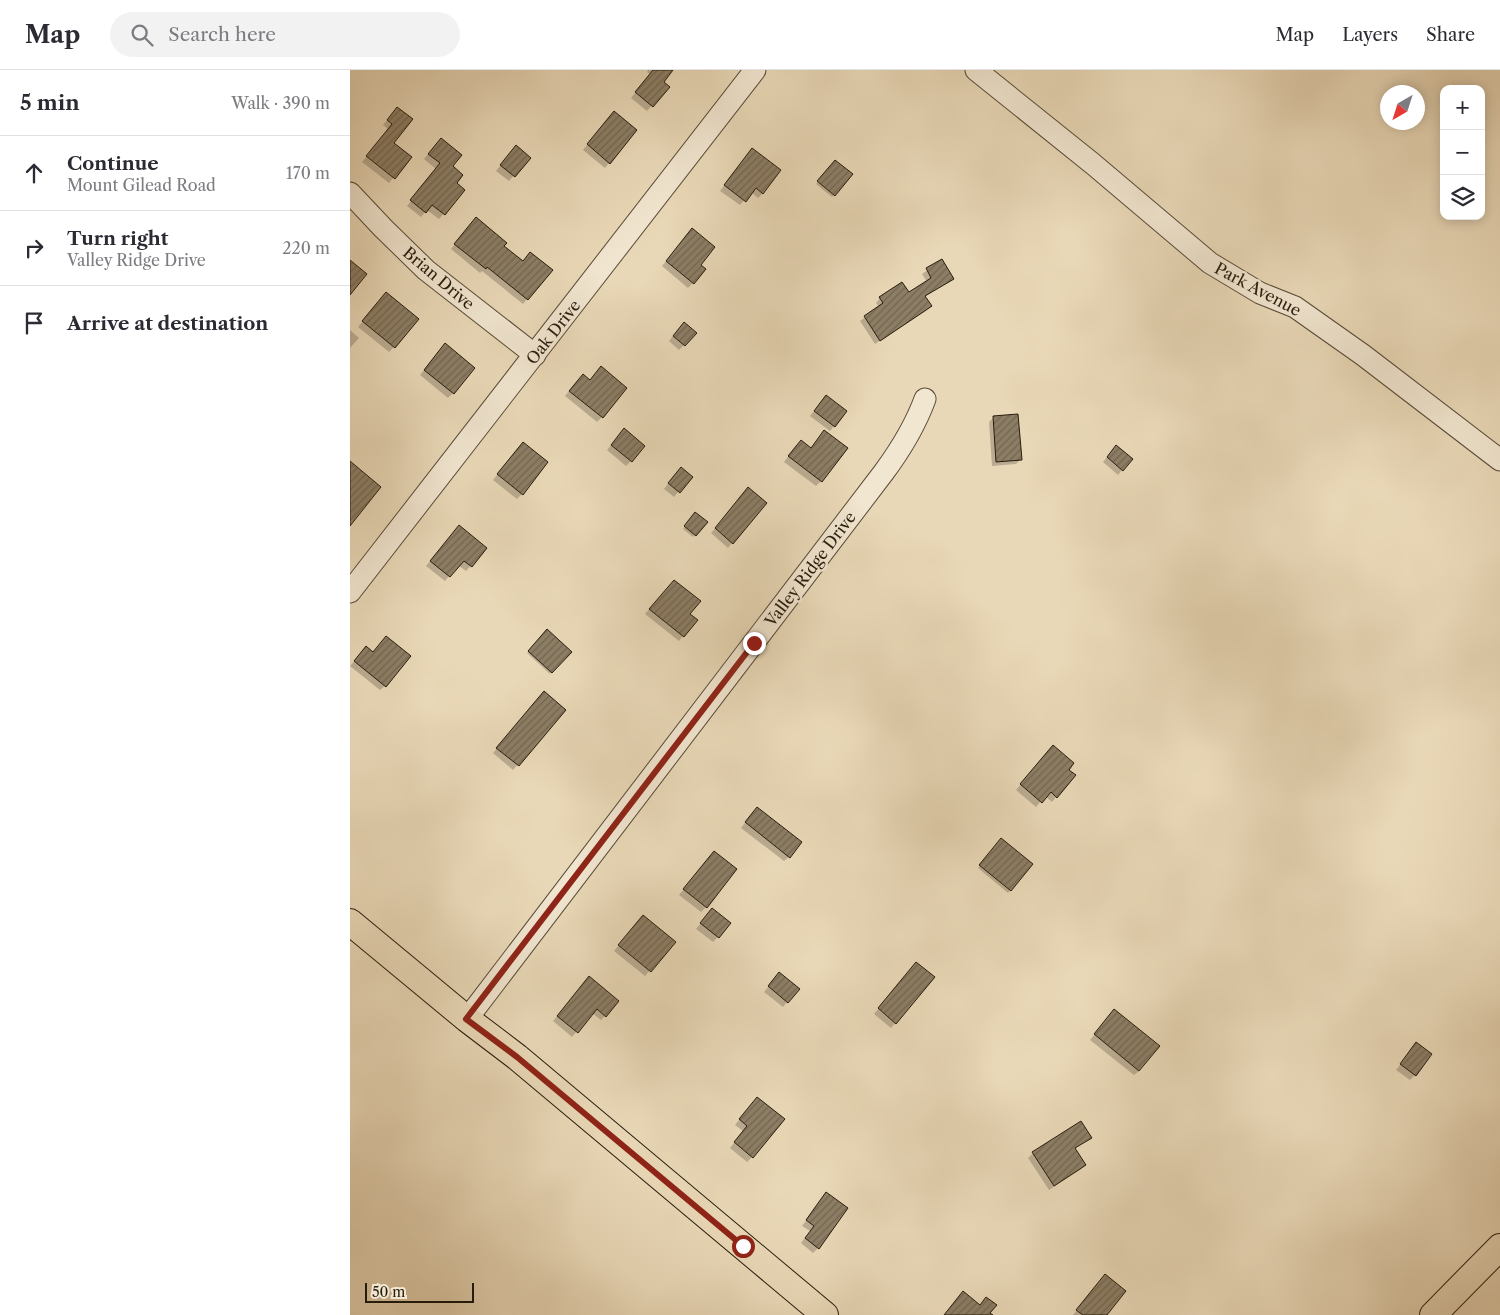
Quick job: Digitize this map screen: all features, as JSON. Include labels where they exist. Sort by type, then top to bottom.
[{"type":"main road","points":[[350,922],[466,1019],[517,1057],[825,1315]]},
{"type":"main road","points":[[1433,1315],[1500,1247]]},
{"type":"street","name":"Oak Drive","points":[[350,592],[755,70]]},
{"type":"street","name":"Park Avenue","points":[[976,70],[1094,164],[1210,263],[1260,293],[1295,306],[1363,355],[1500,460]]},
{"type":"street","name":"Brian Drive","points":[[350,193],[426,270],[535,355]]},
{"type":"street","name":"Valley Ridge Drive","points":[[466,1019],[884,472],[904,444],[919,417],[925,399]]},
{"type":"building","points":[[653,70],[673,70],[664,82],[670,87],[653,107],[635,92]]},
{"type":"building","points":[[397,107],[413,119],[394,143],[412,157],[395,179],[366,156],[392,124],[387,120]]},
{"type":"building","points":[[614,111],[637,130],[610,164],[587,144]]},
{"type":"building","points":[[441,138],[462,155],[453,166],[463,175],[457,183],[465,190],[445,215],[432,205],[426,213],[410,200],[440,163],[428,154]]},
{"type":"building","points":[[516,145],[531,158],[515,177],[500,165]]},
{"type":"building","points":[[752,148],[781,170],[763,194],[756,188],[746,202],[724,185]]},
{"type":"building","points":[[835,160],[853,174],[835,196],[817,181]]},
{"type":"building","points":[[476,217],[507,243],[504,246],[523,261],[530,252],[553,270],[528,300],[487,267],[486,269],[454,244]]},
{"type":"building","points":[[692,228],[715,247],[701,265],[706,269],[694,284],[666,261]]},
{"type":"building","points":[[942,259],[954,279],[925,296],[932,306],[880,341],[864,316],[883,303],[879,297],[902,282],[909,292],[931,278],[926,268]]},
{"type":"building","points":[[350,260],[367,274],[350,295]]},
{"type":"building","points":[[386,292],[419,319],[395,348],[362,321]]},
{"type":"building","points":[[684,322],[697,333],[685,346],[673,336]]},
{"type":"building","points":[[445,343],[475,368],[454,394],[424,370]]},
{"type":"building","points":[[601,366],[627,388],[603,418],[569,391],[583,374],[590,380]]},
{"type":"building","points":[[826,395],[847,411],[835,427],[814,411]]},
{"type":"building","points":[[1018,414],[1022,460],[996,462],[993,416]]},
{"type":"building","points":[[624,428],[645,446],[632,462],[611,445]]},
{"type":"building","points":[[824,430],[848,448],[822,482],[788,456],[801,440],[811,448]]},
{"type":"building","points":[[523,442],[548,462],[523,495],[497,474]]},
{"type":"building","points":[[1116,445],[1133,459],[1123,471],[1107,457]]},
{"type":"building","points":[[350,461],[381,487],[350,526]]},
{"type":"building","points":[[681,467],[693,477],[680,493],[668,483]]},
{"type":"building","points":[[748,487],[767,503],[733,544],[715,528]]},
{"type":"building","points":[[695,512],[708,522],[696,536],[684,526]]},
{"type":"building","points":[[459,525],[487,548],[472,567],[464,561],[450,577],[430,561]]},
{"type":"building","points":[[674,580],[701,601],[690,614],[698,620],[684,637],[649,609]]},
{"type":"building","points":[[547,629],[572,652],[552,673],[528,651]]},
{"type":"building","points":[[386,636],[411,656],[386,687],[354,661],[366,646],[373,652]]},
{"type":"building","points":[[544,691],[566,710],[519,766],[496,748]]},
{"type":"building","points":[[1053,745],[1074,763],[1069,770],[1076,775],[1057,798],[1051,792],[1042,803],[1020,784]]},
{"type":"building","points":[[757,807],[802,842],[790,858],[745,822]]},
{"type":"building","points":[[1001,838],[1033,864],[1011,891],[979,865]]},
{"type":"building","points":[[714,851],[737,869],[707,908],[683,889]]},
{"type":"building","points":[[712,908],[731,923],[719,938],[700,923]]},
{"type":"building","points":[[643,915],[676,942],[651,972],[618,945]]},
{"type":"building","points":[[916,962],[935,977],[896,1024],[878,1008]]},
{"type":"building","points":[[779,972],[800,989],[788,1003],[768,986]]},
{"type":"building","points":[[589,976],[619,1001],[606,1017],[597,1009],[578,1033],[557,1016]]},
{"type":"building","points":[[1114,1009],[1160,1046],[1139,1071],[1094,1034]]},
{"type":"building","points":[[1416,1042],[1432,1054],[1416,1076],[1400,1064]]},
{"type":"building","points":[[757,1097],[785,1119],[753,1158],[734,1142],[747,1126],[739,1119]]},
{"type":"building","points":[[1081,1121],[1092,1138],[1075,1148],[1086,1165],[1054,1186],[1032,1152]]},
{"type":"building","points":[[826,1192],[848,1208],[819,1249],[805,1238],[814,1226],[806,1220]]},
{"type":"building","points":[[1105,1274],[1126,1291],[1107,1315],[1083,1315],[1076,1310]]},
{"type":"building","points":[[963,1291],[980,1305],[986,1297],[997,1305],[990,1313],[993,1315],[944,1315]]},
{"type":"route","points":[[743,1246],[517,1057],[466,1019],[754,643]]}]
